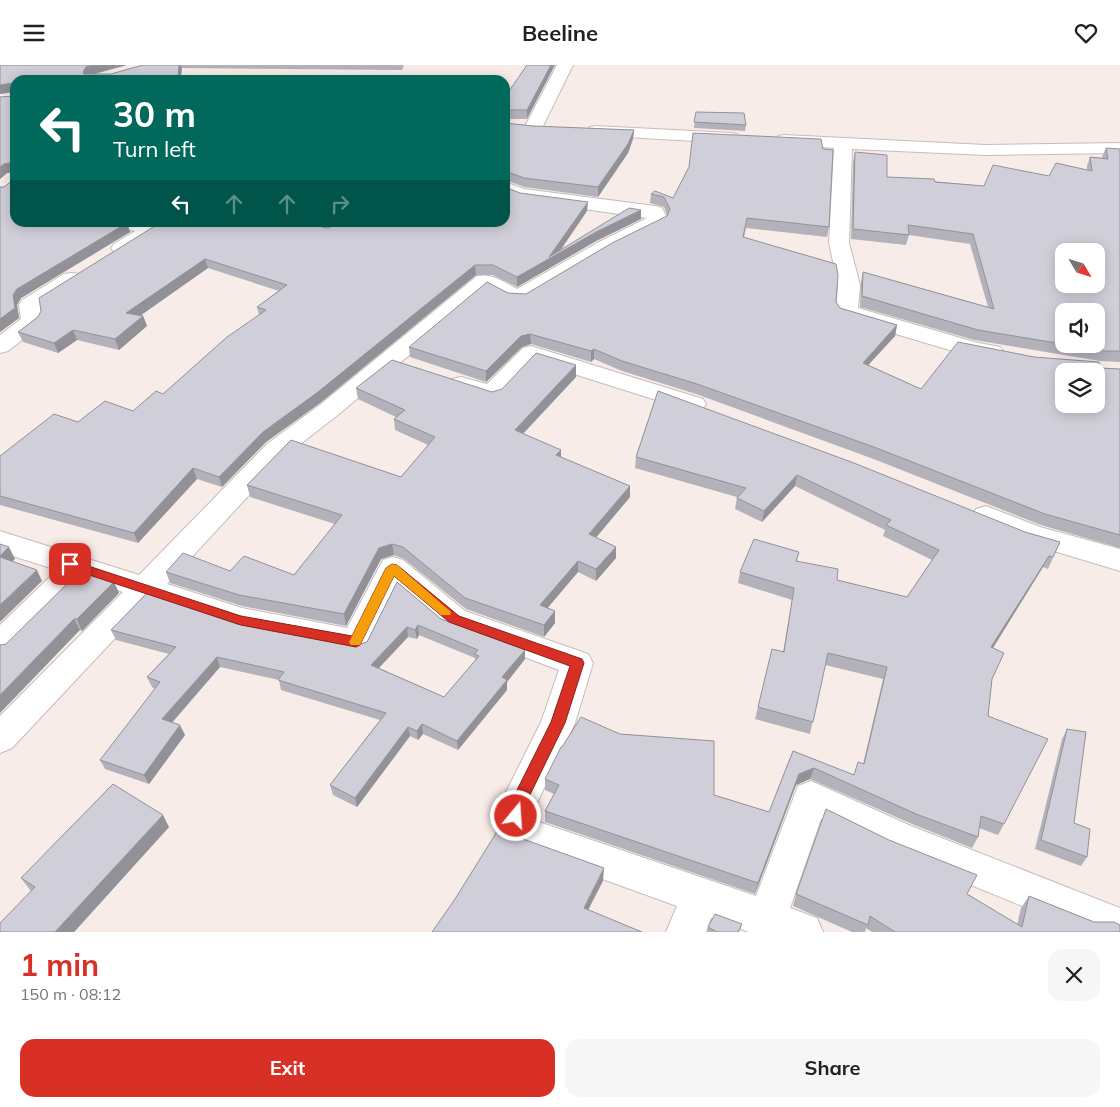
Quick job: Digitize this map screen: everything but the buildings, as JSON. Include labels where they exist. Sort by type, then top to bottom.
[{"type":"street","points":[[552,129],[522,128],[566,65]]},
{"type":"street","points":[[582,130],[746,138]]},
{"type":"street","points":[[766,139],[986,150],[1120,148]]},
{"type":"street","points":[[843,143],[839,243],[849,285],[847,311],[971,349],[1008,355]]},
{"type":"street","points":[[0,739],[276,450],[330,409],[485,281],[518,298],[604,247],[658,220],[656,212],[521,193],[510,190]]},
{"type":"street","points":[[0,346],[32,321],[30,305],[152,228],[146,227]]},
{"type":"street","points":[[389,360],[492,394],[531,353],[714,411]]},
{"type":"street","points":[[968,509],[1030,534],[1120,560]]},
{"type":"street","points":[[0,541],[241,620],[356,642],[392,568],[454,619],[577,663],[558,723],[519,802],[513,829],[803,932]]},
{"type":"street","points":[[0,645],[79,567]]},
{"type":"street","points":[[766,919],[811,797],[898,838],[1120,928]]},
{"type":"street","points":[[686,932],[701,896]]},
{"type":"slow traffic","points":[[355,642],[392,568],[445,612]]},
{"type":"route","points":[[70,564],[241,620],[356,642],[392,568],[454,619],[577,663],[558,723],[519,802],[516,816]]}]
